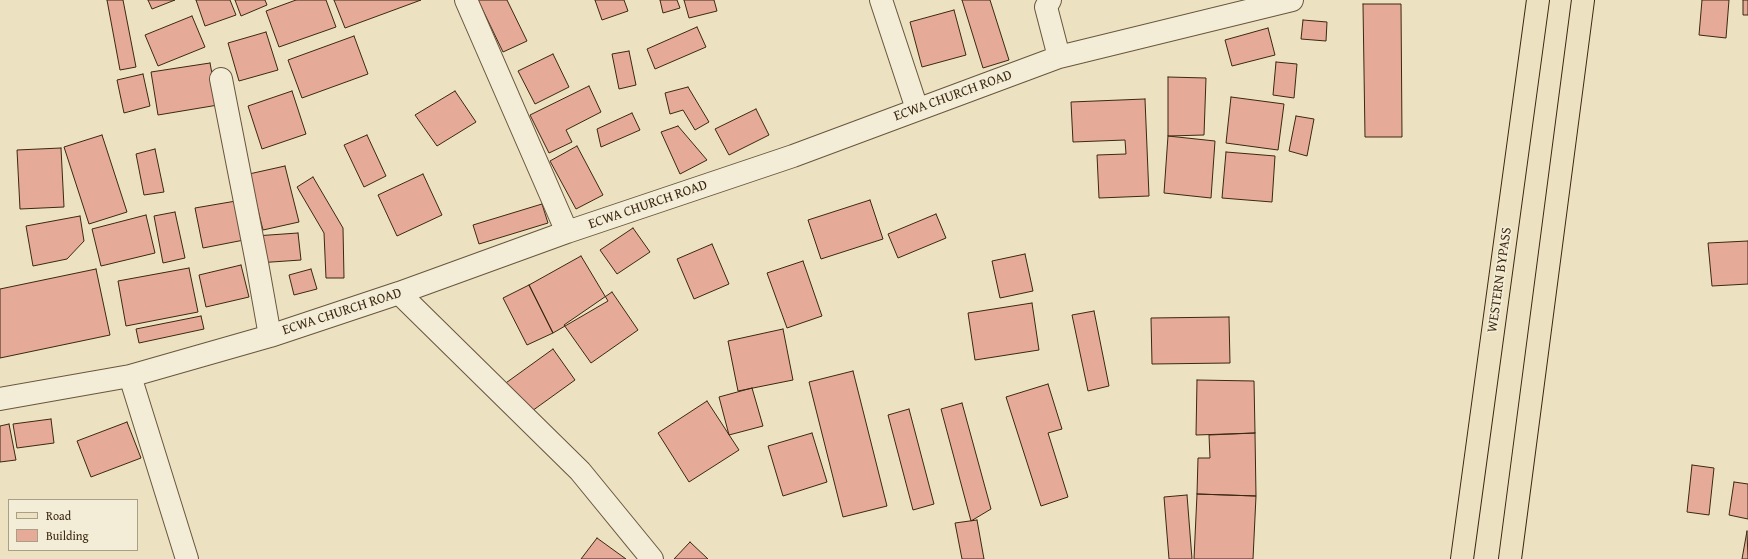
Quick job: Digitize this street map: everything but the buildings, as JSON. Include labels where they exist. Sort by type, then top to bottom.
[{"type":"main road","name":"WESTERN BYPASS","points":[[1462,559],[1538,0]]},
{"type":"main road","points":[[1510,559],[1583,0]]},
{"type":"street","points":[[466,0],[568,232]]},
{"type":"street","points":[[881,0],[917,109]]},
{"type":"street","points":[[1050,0],[1046,7],[1059,57]]},
{"type":"street","name":"ECWA CHURCH ROAD","points":[[0,399],[130,376],[270,336],[400,292],[568,232],[793,156],[1059,57],[1292,0]]},
{"type":"street","points":[[221,79],[270,336]]},
{"type":"street","points":[[400,292],[580,471],[652,559]]},
{"type":"street","points":[[130,376],[186,559]]}]
